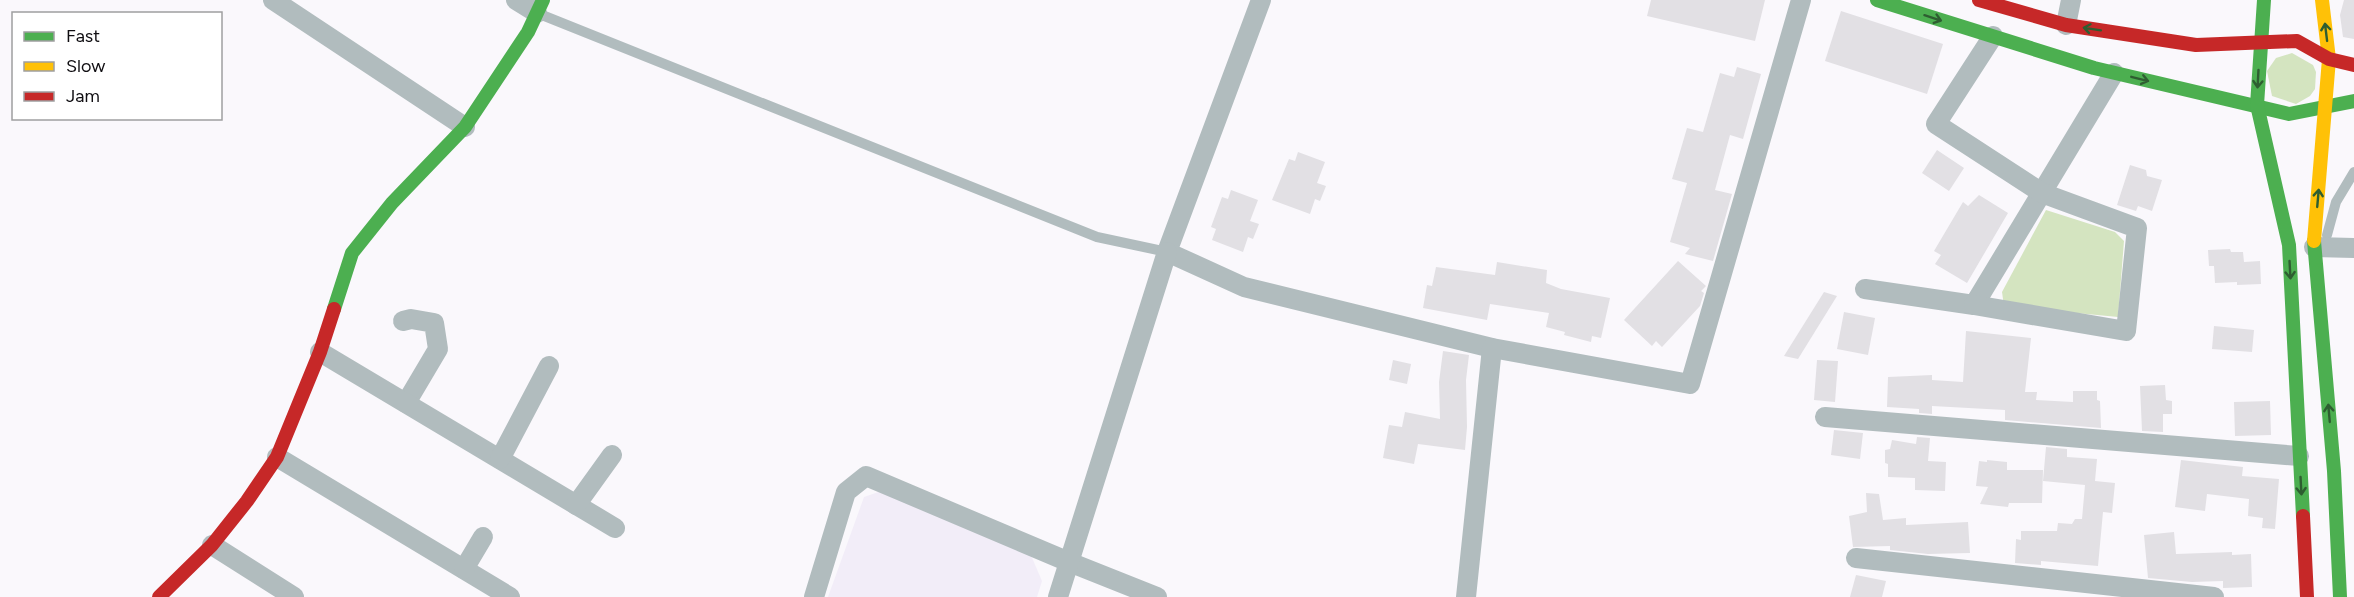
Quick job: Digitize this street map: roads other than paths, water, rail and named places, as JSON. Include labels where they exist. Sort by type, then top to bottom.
[{"type":"main road","points":[[1877,0],[2114,73],[2289,114],[2354,101]]},
{"type":"main road","points":[[1979,0],[2066,25],[2196,45],[2297,41],[2329,59],[2354,65]]},
{"type":"main road","points":[[2265,0],[2257,105],[2289,245],[2307,597]]},
{"type":"main road","points":[[2322,0],[2329,59],[2319,247],[2344,472],[2340,597]]},
{"type":"main road","points":[[162,596],[212,545],[278,457],[320,352],[352,253],[392,203],[465,127],[528,32],[540,7]]},
{"type":"street","points":[[273,0],[465,127]]},
{"type":"street","points":[[516,0],[540,7]]},
{"type":"street","points":[[1058,597],[1167,252],[1261,0]]},
{"type":"street","points":[[1167,252],[1244,287],[1492,348],[1690,384],[1801,0]]},
{"type":"street","points":[[2066,25],[2071,0]]},
{"type":"street","points":[[1865,289],[2126,331],[2137,228],[2042,193],[1936,124],[1993,36]]},
{"type":"street","points":[[1974,305],[2114,73]]},
{"type":"street","points":[[2319,247],[2354,248]]},
{"type":"street","points":[[403,321],[411,319],[434,323],[438,349],[406,403]]},
{"type":"street","points":[[1466,597],[1492,348]]},
{"type":"street","points":[[320,352],[615,528]]},
{"type":"street","points":[[500,459],[549,366]]},
{"type":"street","points":[[1825,417],[2299,456]]},
{"type":"street","points":[[576,505],[612,455]]},
{"type":"street","points":[[278,457],[510,597]]},
{"type":"street","points":[[813,597],[846,492],[866,476],[1157,597]]},
{"type":"street","points":[[464,569],[483,537]]},
{"type":"street","points":[[212,545],[294,597]]},
{"type":"street","points":[[1856,558],[2214,597]]},
{"type":"lane","points":[[540,7],[1097,237],[1167,252]]},
{"type":"lane","points":[[2319,247],[2336,201],[2354,172]]}]
